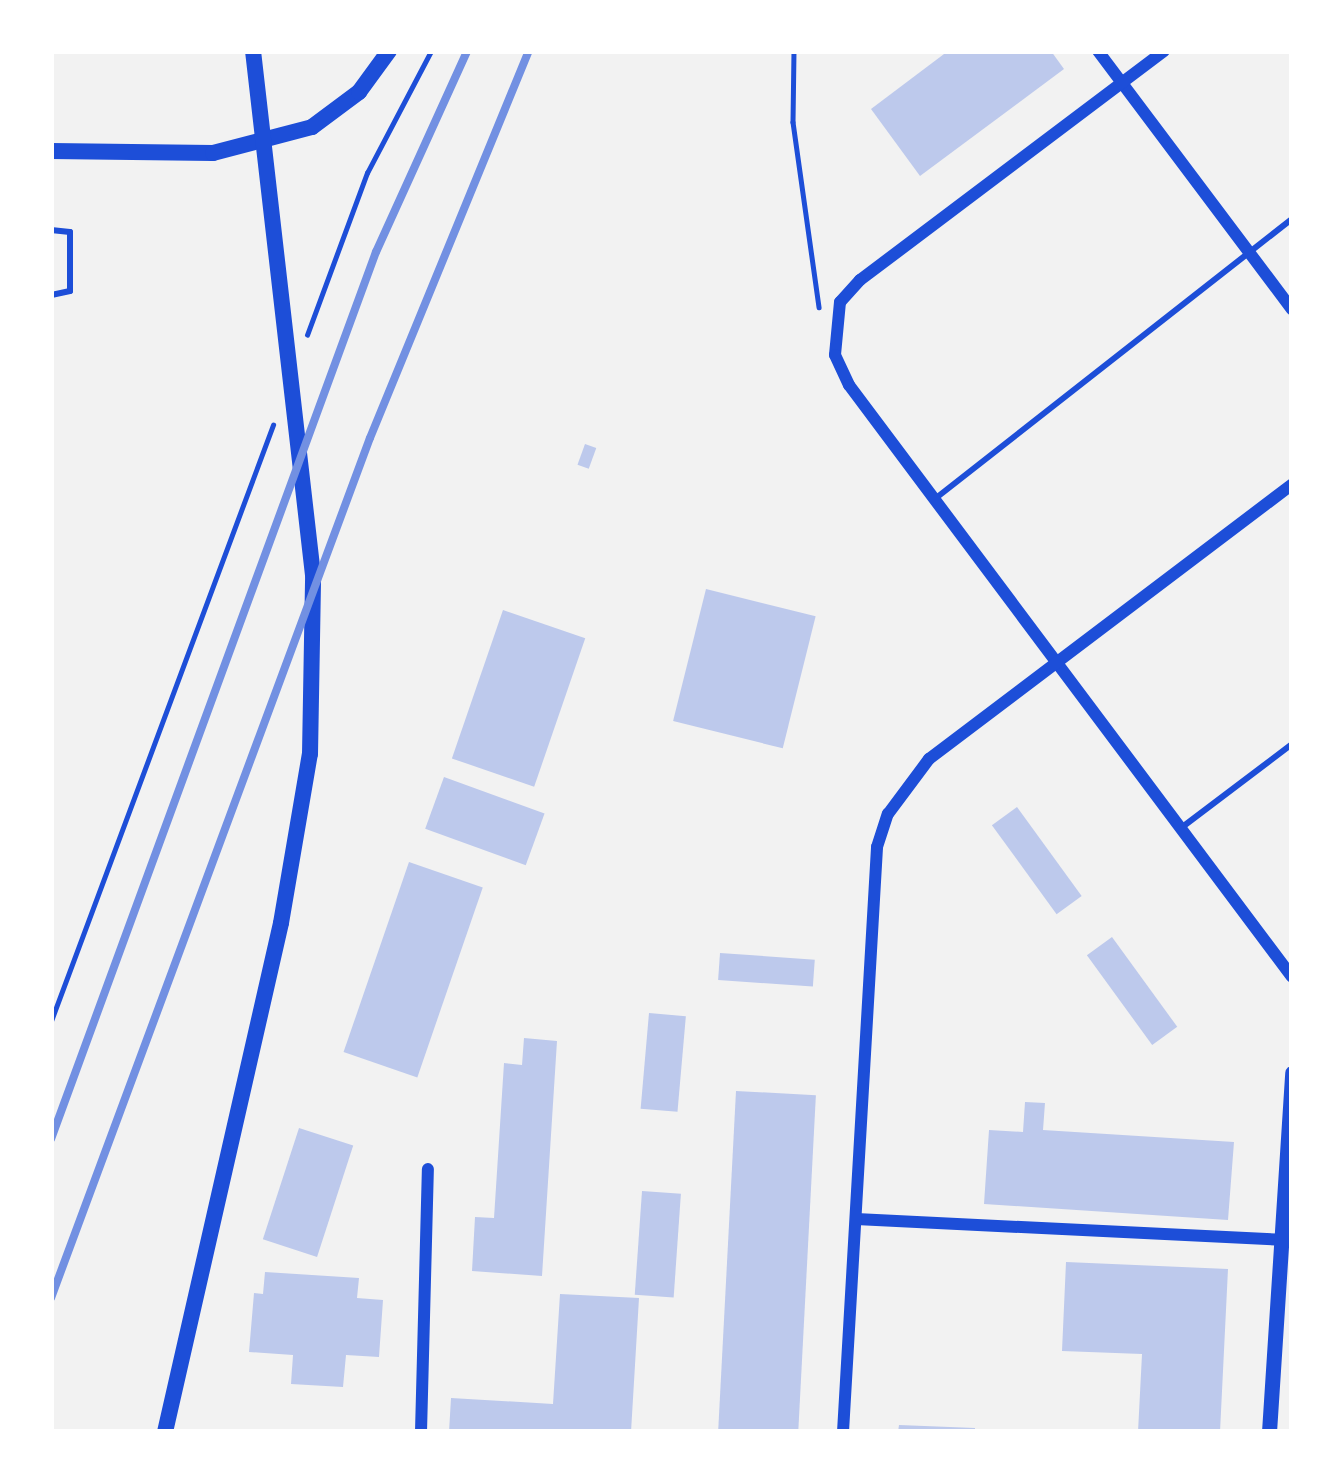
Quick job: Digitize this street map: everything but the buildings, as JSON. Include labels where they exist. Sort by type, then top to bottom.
[{"type":"main road","points":[[165,1432],[281,923],[310,754],[314,575],[254,51]]},
{"type":"main road","points":[[51,155],[213,153],[312,128],[359,92],[389,51]]},
{"type":"street","points":[[1098,51],[1292,309]]},
{"type":"street","points":[[1164,51],[860,280],[833,328],[849,385],[1292,977]]},
{"type":"street","points":[[843,1432],[877,847],[889,814],[928,759],[1292,484]]},
{"type":"street","points":[[1269,1432],[1285,1240],[1292,1073]]},
{"type":"street","points":[[421,1432],[428,1168]]},
{"type":"street","points":[[856,1219],[1285,1240]]},
{"type":"lane","points":[[935,500],[1292,219]]},
{"type":"lane","points":[[51,230],[70,232],[70,291],[51,296]]},
{"type":"lane","points":[[1180,828],[1292,744]]},
{"type":"path","points":[[301,352],[367,173],[431,51]]},
{"type":"path","points":[[794,51],[799,166],[821,320],[833,328]]},
{"type":"path","points":[[51,1021],[275,418]]},
{"type":"railway","points":[[51,1139],[376,252],[467,51]]},
{"type":"railway","points":[[51,1298],[370,438],[529,51]]}]
